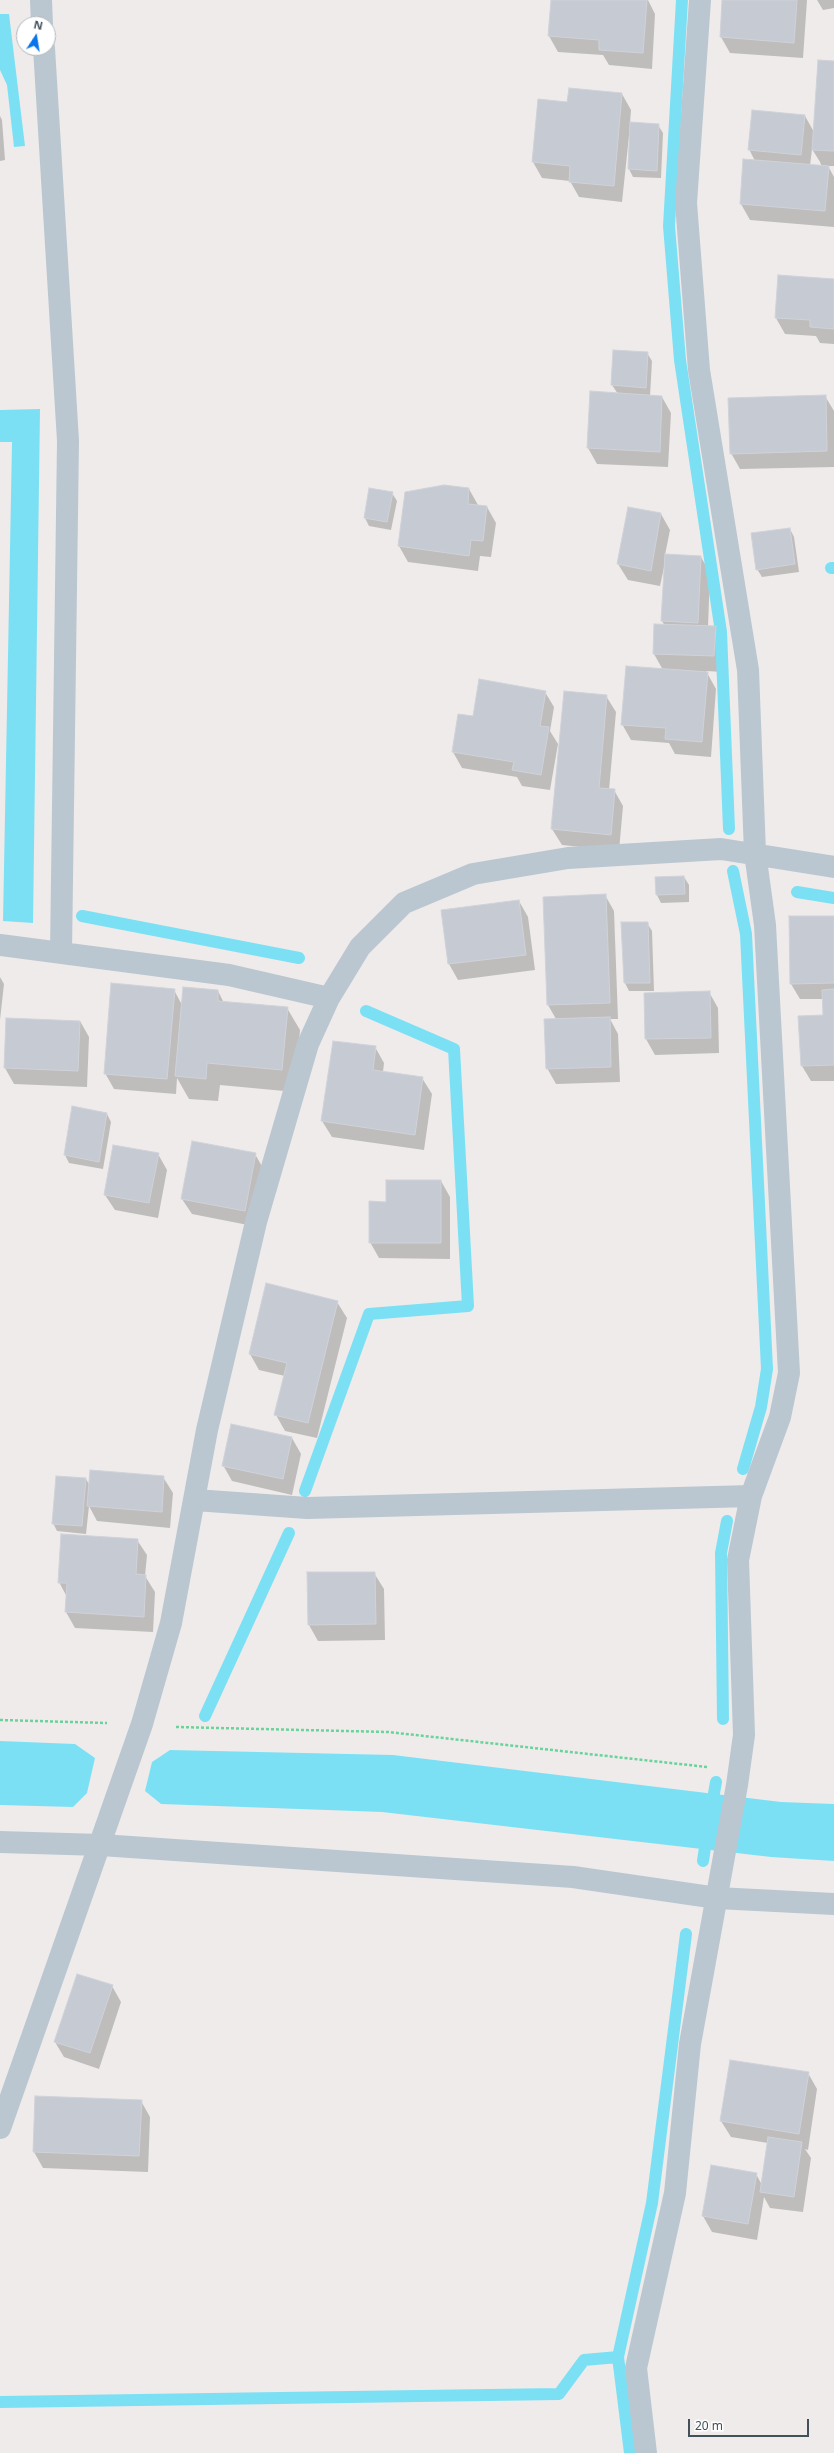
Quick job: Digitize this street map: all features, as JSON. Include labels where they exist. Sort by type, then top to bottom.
[{"type":"street","points":[[41,0],[42,16]]},
{"type":"street","points":[[646,2453],[636,2368],[674,2193],[690,2044],[723,1866],[744,1735],[738,1560],[751,1496],[780,1417],[789,1373],[765,925],[755,853],[748,670],[699,370],[686,203],[700,0]]},
{"type":"street","points":[[44,56],[68,441],[61,952]]},
{"type":"street","points":[[0,2128],[101,1845],[142,1724],[171,1623],[207,1430],[256,1222],[308,1044],[328,998],[360,947],[404,903],[473,874],[568,858],[721,849],[755,853],[834,867]]},
{"type":"street","points":[[0,945],[229,974],[328,998]]},
{"type":"street","points":[[195,1500],[307,1508],[751,1496]]},
{"type":"street","points":[[0,1842],[101,1845],[573,1877],[717,1898],[834,1904]]},
{"type":"path","points":[[0,1720],[142,1724],[210,1729],[388,1732],[738,1778]]},
{"type":"water","points":[[0,14],[9,14],[25,146],[14,147],[7,85],[0,70]]},
{"type":"water","points":[[40,409],[33,923],[3,921],[12,442],[0,442],[0,410]]},
{"type":"water","points":[[0,1741],[75,1744],[95,1758],[87,1793],[73,1807],[0,1805]]},
{"type":"water","points":[[170,1750],[393,1755],[781,1802],[834,1804],[834,1861],[771,1857],[382,1812],[161,1804],[145,1791],[152,1762]]},
{"type":"building","points":[[551,0],[647,0],[643,53],[599,50],[599,40],[548,36]]},
{"type":"building","points":[[722,0],[797,0],[794,43],[720,37]]},
{"type":"building","points":[[818,60],[834,61],[834,151],[812,150]]},
{"type":"building","points":[[569,88],[622,93],[614,186],[569,182],[570,166],[532,162],[538,99],[567,102]]},
{"type":"building","points":[[752,110],[805,115],[801,155],[748,150]]},
{"type":"building","points":[[630,122],[659,124],[657,171],[628,169]]},
{"type":"building","points":[[743,159],[829,166],[825,211],[740,204]]},
{"type":"building","points":[[778,275],[834,279],[834,329],[810,327],[810,320],[775,318]]},
{"type":"building","points":[[613,350],[648,352],[646,388],[611,385]]},
{"type":"building","points":[[590,391],[662,396],[660,452],[587,448]]},
{"type":"building","points":[[826,395],[827,451],[730,454],[728,398]]},
{"type":"building","points":[[444,485],[469,488],[468,504],[487,506],[483,541],[471,540],[469,556],[398,546],[405,492]]},
{"type":"building","points":[[369,488],[393,492],[387,522],[364,518]]},
{"type":"building","points":[[628,507],[661,513],[651,571],[617,564]]},
{"type":"building","points":[[790,528],[795,564],[756,570],[751,533]]},
{"type":"building","points":[[665,554],[701,556],[698,623],[661,621]]},
{"type":"building","points":[[654,624],[716,626],[714,656],[653,654]]},
{"type":"building","points":[[626,666],[708,672],[702,742],[665,739],[666,728],[621,725]]},
{"type":"building","points":[[479,679],[546,691],[540,726],[549,727],[541,775],[512,770],[514,762],[452,752],[458,714],[473,716]]},
{"type":"building","points":[[564,691],[607,695],[599,788],[615,789],[611,835],[551,829]]},
{"type":"building","points":[[684,876],[685,894],[656,895],[655,877]]},
{"type":"building","points":[[606,894],[610,1003],[547,1005],[543,897]]},
{"type":"building","points":[[519,900],[526,955],[448,964],[441,910]]},
{"type":"building","points":[[789,916],[834,916],[834,983],[790,984]]},
{"type":"building","points":[[621,922],[648,922],[650,983],[624,983]]},
{"type":"building","points":[[111,983],[175,989],[167,1079],[104,1074]]},
{"type":"building","points":[[183,987],[218,990],[218,1001],[288,1007],[282,1070],[207,1063],[206,1079],[175,1076]]},
{"type":"building","points":[[834,989],[834,1065],[801,1066],[798,1016],[823,1015],[822,990]]},
{"type":"building","points":[[710,991],[711,1038],[645,1039],[644,993]]},
{"type":"building","points":[[610,1017],[611,1067],[546,1069],[544,1019]]},
{"type":"building","points":[[6,1018],[80,1021],[78,1071],[4,1068]]},
{"type":"building","points":[[333,1041],[376,1046],[373,1070],[423,1077],[415,1135],[321,1121]]},
{"type":"building","points":[[72,1106],[107,1113],[99,1162],[64,1155]]},
{"type":"building","points":[[192,1141],[256,1153],[245,1211],[181,1199]]},
{"type":"building","points":[[113,1145],[159,1153],[149,1203],[104,1195]]},
{"type":"building","points":[[386,1180],[441,1180],[441,1243],[369,1243],[369,1201],[386,1202]]},
{"type":"building","points":[[266,1283],[338,1301],[308,1423],[274,1415],[287,1363],[249,1354]]},
{"type":"building","points":[[231,1424],[292,1437],[283,1479],[222,1466]]},
{"type":"building","points":[[90,1470],[164,1476],[162,1512],[87,1506]]},
{"type":"building","points":[[56,1476],[86,1478],[82,1526],[52,1524]]},
{"type":"building","points":[[61,1534],[138,1539],[136,1574],[146,1575],[144,1617],[65,1612],[67,1583],[58,1583]]},
{"type":"building","points":[[307,1572],[375,1572],[376,1624],[308,1625]]},
{"type":"building","points":[[77,1974],[113,1985],[90,2053],[54,2042]]},
{"type":"building","points":[[730,2060],[809,2072],[799,2134],[720,2121]]},
{"type":"building","points":[[35,2096],[142,2100],[139,2156],[33,2152]]},
{"type":"building","points":[[768,2137],[802,2142],[794,2197],[760,2192]]},
{"type":"building","points":[[711,2165],[757,2173],[748,2224],[702,2216]]},
{"type":"waterway","points":[[682,0],[669,226],[680,360],[721,632],[729,829]]},
{"type":"waterway","points":[[733,871],[746,934],[767,1369],[761,1407],[743,1469]]},
{"type":"waterway","points":[[797,892],[834,898]]},
{"type":"waterway","points":[[82,916],[299,958]]},
{"type":"waterway","points":[[305,1491],[369,1314],[468,1306],[454,1049],[366,1011]]},
{"type":"waterway","points":[[723,1719],[721,1553],[727,1521]]},
{"type":"waterway","points":[[205,1716],[289,1533]]},
{"type":"waterway","points":[[711,1810],[716,1782]]},
{"type":"waterway","points":[[703,1861],[707,1834]]},
{"type":"waterway","points":[[630,2453],[618,2357],[652,2203],[686,1934]]},
{"type":"waterway","points":[[0,2402],[559,2394],[584,2360],[618,2357]]}]
